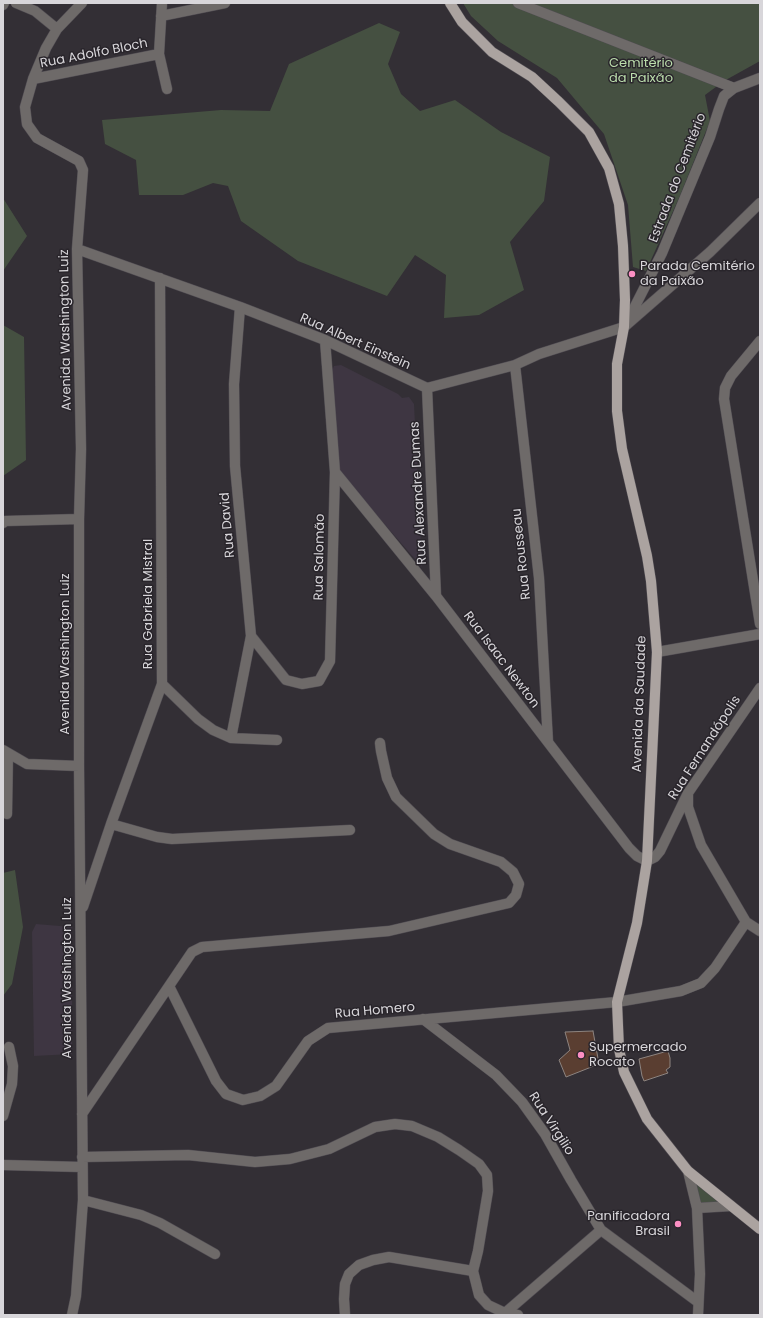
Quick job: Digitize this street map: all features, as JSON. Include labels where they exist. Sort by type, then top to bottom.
[{"type":"main road","name":"Avenida da Saudade","points":[[450,3],[462,22],[492,52],[532,78],[589,132],[609,168],[619,204],[623,246],[625,300],[624,327],[617,364],[617,412],[622,449],[647,556],[651,581],[657,652],[647,861],[636,923],[617,1002],[619,1049],[624,1072],[647,1119],[688,1171],[760,1229]]},
{"type":"street","points":[[16,3],[35,11],[57,29]]},
{"type":"street","name":"Avenida Washington Luiz","points":[[72,1315],[76,1296],[83,1200],[79,766],[79,520],[81,449],[77,249],[83,170],[79,161],[37,138],[27,124],[25,107],[46,48],[57,29],[82,3]]},
{"type":"street","points":[[162,3],[159,54],[167,89]]},
{"type":"street","points":[[161,16],[225,3]]},
{"type":"street","points":[[518,3],[734,88]]},
{"type":"street","name":"Rua Adolfo Bloch","points":[[34,79],[159,54]]},
{"type":"street","name":"Estrada do Cemitério","points":[[624,327],[662,253],[710,137],[724,96],[734,88],[760,78]]},
{"type":"street","points":[[427,388],[515,365],[539,354],[624,327],[710,252],[760,203]]},
{"type":"street","name":"Rua Albert Einstein","points":[[77,249],[240,307],[325,340],[427,388]]},
{"type":"street","name":"Rua Gabriela Mistral","points":[[81,915],[111,824],[162,684],[160,278]]},
{"type":"street","name":"Rua David","points":[[231,738],[251,636],[235,466],[234,384],[240,307]]},
{"type":"street","name":"Rua Salomão","points":[[251,636],[286,680],[302,684],[319,680],[330,661],[335,472],[325,340]]},
{"type":"street","points":[[760,341],[731,376],[726,388],[724,399],[760,624]]},
{"type":"street","name":"Rua Rousseau","points":[[515,365],[539,578],[548,742]]},
{"type":"street","name":"Rua Alexandre Dumas","points":[[427,388],[436,596]]},
{"type":"street","name":"Rua Isaac Newton","points":[[335,472],[436,596],[629,848],[637,856],[647,861]]},
{"type":"street","points":[[3,523],[5,521],[79,520]]},
{"type":"street","points":[[657,652],[760,634]]},
{"type":"street","points":[[162,684],[203,723],[213,730],[231,738],[277,740]]},
{"type":"street","name":"Rua Fernandópolis","points":[[647,861],[660,851],[688,793],[760,688]]},
{"type":"street","points":[[82,1114],[192,952],[202,947],[389,931],[509,903],[516,896],[519,884],[513,872],[501,862],[450,844],[434,834],[396,797],[387,778],[380,743]]},
{"type":"street","points":[[5,752],[27,764],[79,766]]},
{"type":"street","points":[[5,752],[7,814]]},
{"type":"street","points":[[688,793],[688,807],[701,845],[746,922],[760,931]]},
{"type":"street","points":[[111,824],[157,837],[172,839],[350,830]]},
{"type":"street","name":"Rua Homero","points":[[169,986],[216,1081],[226,1094],[243,1100],[260,1096],[276,1086],[308,1041],[328,1028],[617,1002],[681,990],[701,983],[715,968],[746,922]]},
{"type":"street","name":"Rua Virgilio","points":[[423,1019],[496,1075],[522,1102],[545,1134],[601,1230]]},
{"type":"street","points":[[3,1116],[12,1084],[13,1066],[9,1047]]},
{"type":"street","points":[[3,1165],[82,1162],[188,1155],[255,1162],[290,1159],[329,1149],[374,1128],[395,1124],[412,1126],[438,1137],[459,1150],[479,1164],[487,1175],[488,1191],[478,1251],[472,1271],[479,1295],[488,1305],[505,1313],[518,1315]]},
{"type":"street","points":[[688,1171],[697,1208],[700,1274],[698,1315]]},
{"type":"street","points":[[83,1200],[119,1208],[141,1215],[160,1223],[215,1254]]},
{"type":"street","points":[[697,1208],[731,1206]]},
{"type":"street","points":[[505,1313],[601,1230],[698,1302]]},
{"type":"street","points":[[345,1315],[345,1284],[349,1274],[359,1265],[373,1260],[389,1257],[472,1271]]},
{"type":"shaded area","points":[[341,365],[398,394],[402,398],[409,397],[414,404],[422,567],[338,471],[331,373],[334,366]]},
{"type":"shaded area","points":[[36,924],[72,927],[72,1054],[34,1056],[32,932]]},
{"type":"green space","name":"Cemitério da Paixão","points":[[463,3],[760,3],[760,61],[724,81],[705,95],[710,121],[679,198],[646,271],[633,267],[628,205],[604,134],[557,78],[498,41],[471,16]]},
{"type":"green space","points":[[379,23],[400,32],[388,64],[401,94],[420,111],[455,100],[501,132],[550,157],[544,201],[510,242],[524,290],[479,315],[444,318],[446,275],[415,255],[387,296],[298,261],[241,221],[228,186],[213,183],[183,195],[139,195],[136,160],[105,144],[102,120],[221,110],[270,111],[289,64]]},
{"type":"green space","points":[[3,198],[27,236],[3,271]]},
{"type":"green space","points":[[3,325],[24,337],[26,460],[3,476]]},
{"type":"green space","points":[[15,870],[23,927],[12,984],[3,996],[3,873]]},
{"type":"green space","points":[[690,1173],[727,1205],[702,1208]]},
{"type":"building","name":"Supermercado Rocato","points":[[593,1031],[599,1064],[566,1077],[559,1060],[570,1050],[565,1032]]},
{"type":"building","points":[[668,1051],[670,1067],[666,1070],[668,1073],[644,1081],[639,1059]]},
{"type":"place","name":"Parada Cemitério da Paixão","points":[[632,274]]},
{"type":"place","name":"Supermercado Rocato","points":[[581,1055]]},
{"type":"place","name":"Panificadora Brasil","points":[[678,1224]]}]
